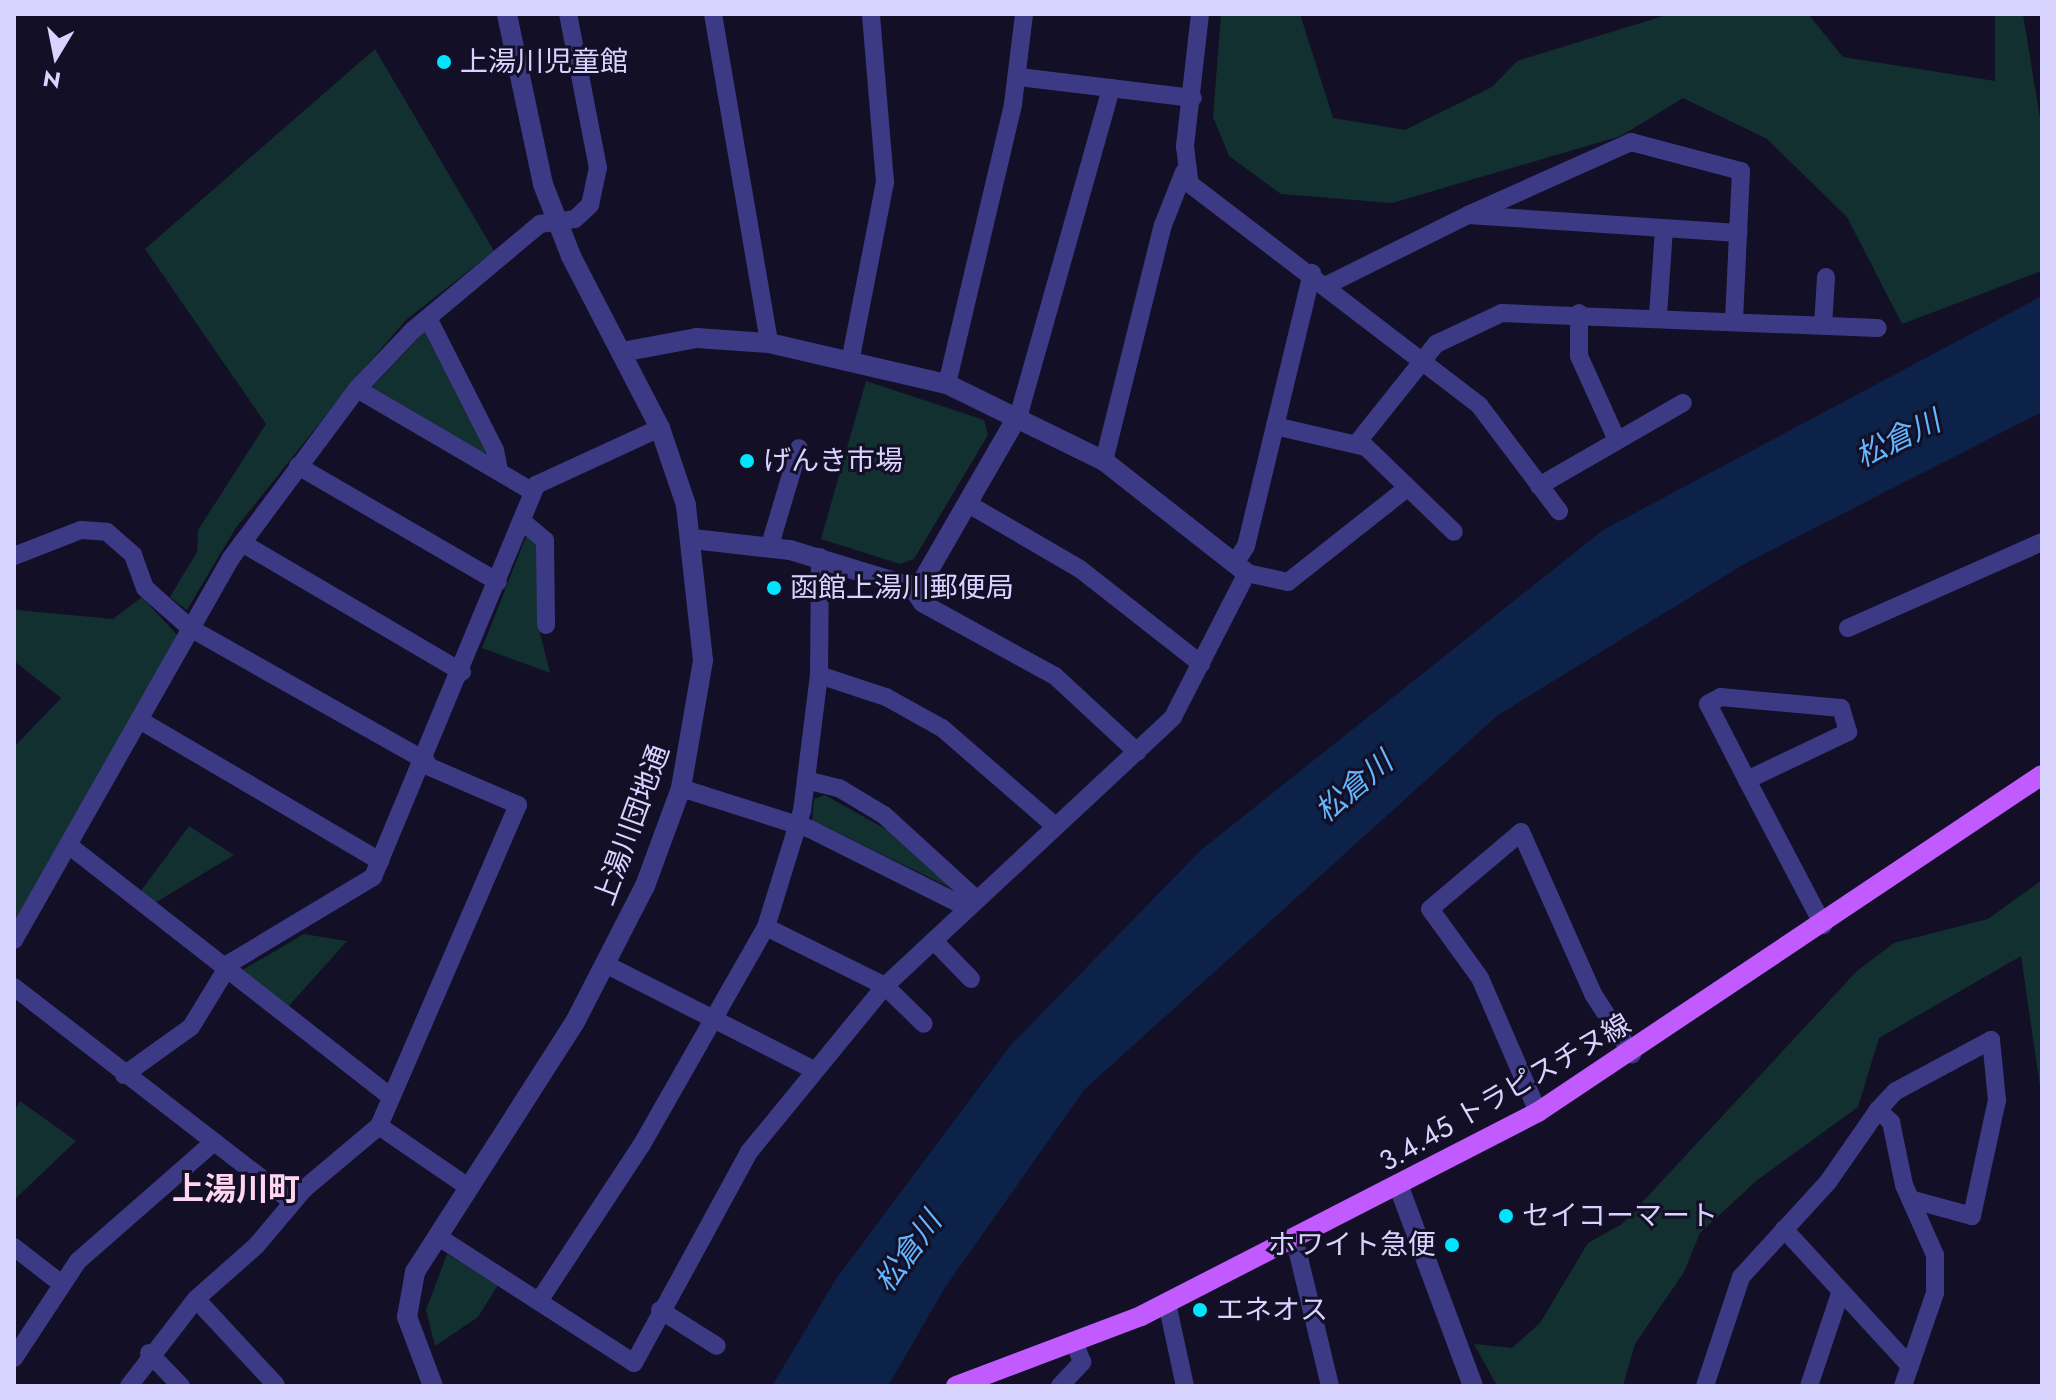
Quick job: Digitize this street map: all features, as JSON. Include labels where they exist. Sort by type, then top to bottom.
[{"type":"main road","name":"3.4.45 トラピスチヌ線","points":[[956,1386],[1167,1303],[1295,1241],[1538,1112],[1632,1054],[2042,775]]},
{"type":"street","name":"上湯川団地通","points":[[433,1386],[416,1352],[406,1303],[437,1236],[607,965],[681,788],[703,660],[693,539],[660,428],[557,220],[533,147],[507,14]]},
{"type":"street","points":[[14,940],[143,722],[190,628],[242,543],[357,389],[428,318],[540,224],[585,212],[598,177],[568,14]]},
{"type":"street","points":[[713,14],[769,343]]},
{"type":"street","points":[[851,357],[885,182],[871,14]]},
{"type":"street","points":[[947,384],[1019,77],[1024,14]]},
{"type":"street","points":[[1104,461],[1163,225],[1184,172],[1200,14]]},
{"type":"street","points":[[1019,77],[1193,98]]},
{"type":"street","points":[[911,587],[923,580],[970,505],[1019,414],[1111,88]]},
{"type":"street","points":[[1336,281],[1468,215],[1631,142],[1741,171],[1734,320]]},
{"type":"street","points":[[1184,172],[1217,211],[1312,273],[1336,281],[1427,354],[1479,405],[1559,511]]},
{"type":"street","points":[[1468,215],[1738,233]]},
{"type":"street","points":[[1658,315],[1664,230]]},
{"type":"street","points":[[437,1236],[634,1363],[660,1310],[749,1152],[814,1070],[885,986],[1173,717],[1201,664],[1241,568],[1312,273]]},
{"type":"street","points":[[1823,325],[1826,277]]},
{"type":"street","points":[[1357,443],[1427,354],[1502,313],[1658,315],[1878,328]]},
{"type":"street","points":[[1579,313],[1579,356],[1616,438]]},
{"type":"street","points":[[428,318],[495,450],[499,471]]},
{"type":"street","points":[[622,352],[684,339],[769,343],[851,357],[947,384],[1019,414],[1104,461],[1241,568],[1288,582],[1407,488]]},
{"type":"street","points":[[357,389],[533,492]]},
{"type":"street","points":[[1539,486],[1616,438],[1683,403]]},
{"type":"street","points":[[1275,426],[1357,443],[1454,532]]},
{"type":"street","points":[[124,1075],[191,1027],[223,972],[373,877],[426,763],[533,492],[660,428]]},
{"type":"street","points":[[770,545],[799,448]]},
{"type":"street","points":[[298,466],[498,582]]},
{"type":"street","points":[[970,505],[1080,569],[1201,664]]},
{"type":"street","points":[[522,521],[545,540],[546,625]]},
{"type":"street","points":[[14,556],[81,530],[107,532],[133,555],[145,588],[190,628],[426,763],[518,805],[459,952],[390,1096],[379,1126],[292,1202],[196,1299],[149,1353],[129,1386]]},
{"type":"street","points":[[693,539],[770,545],[820,557],[911,587],[922,603],[995,636],[1055,676],[1137,752]]},
{"type":"street","points":[[1848,628],[2042,542]]},
{"type":"street","points":[[242,543],[462,672]]},
{"type":"street","points":[[539,1301],[715,1019],[766,927],[798,824],[806,780],[819,675],[820,557]]},
{"type":"street","points":[[819,675],[886,697],[942,728],[1054,825]]},
{"type":"street","points":[[1747,780],[1848,732],[1841,708],[1721,697],[1708,704],[1747,780],[1823,925]]},
{"type":"street","points":[[143,722],[380,861]]},
{"type":"street","points":[[806,780],[839,788],[891,819],[973,904]]},
{"type":"street","points":[[681,788],[798,824],[973,904]]},
{"type":"street","points":[[1538,1112],[1480,978],[1430,909],[1521,832],[1593,994],[1632,1054]]},
{"type":"street","points":[[71,847],[223,972],[390,1096]]},
{"type":"street","points":[[766,927],[885,986],[924,1024]]},
{"type":"street","points":[[934,941],[971,979]]},
{"type":"street","points":[[607,965],[814,1070]]},
{"type":"street","points":[[14,987],[292,1202]]},
{"type":"street","points":[[1705,1386],[1741,1277],[1784,1229],[1878,1110],[1896,1091],[1991,1040],[1997,1100],[1972,1216],[1910,1199]]},
{"type":"street","points":[[1878,1110],[1891,1122],[1910,1199],[1935,1255],[1935,1293],[1903,1386]]},
{"type":"street","points":[[379,1126],[468,1187]]},
{"type":"street","points":[[14,1358],[59,1282],[214,1142]]},
{"type":"street","points":[[1399,1187],[1473,1386]]},
{"type":"street","points":[[1784,1229],[1910,1366]]},
{"type":"street","points":[[1295,1241],[1330,1386]]},
{"type":"street","points":[[14,1247],[59,1282]]},
{"type":"street","points":[[1809,1386],[1841,1291]]},
{"type":"street","points":[[196,1299],[276,1385]]},
{"type":"street","points":[[1167,1303],[1185,1386]]},
{"type":"street","points":[[660,1310],[717,1346]]},
{"type":"street","points":[[1060,1386],[1082,1362],[1074,1341]]},
{"type":"street","points":[[149,1353],[181,1386]]},
{"type":"green space","points":[[1221,14],[1300,14],[1333,118],[1405,130],[1492,87],[1517,61],[1670,14],[1808,14],[1843,57],[1995,81],[1995,14],[2023,14],[2042,130],[2042,271],[1902,324],[1847,217],[1767,139],[1683,98],[1621,136],[1392,203],[1281,194],[1229,156],[1213,117]]},
{"type":"green space","points":[[375,49],[494,251],[406,320],[355,379],[235,529],[187,610],[170,597],[197,552],[198,530],[266,424],[145,249]]},
{"type":"green space","points":[[426,330],[488,449],[484,454],[371,388]]},
{"type":"green space","points":[[866,381],[984,420],[988,435],[914,559],[900,564],[821,539]]},
{"type":"green space","points":[[527,534],[538,546],[538,625],[550,673],[482,648]]},
{"type":"green space","points":[[142,597],[179,637],[14,926],[14,747],[61,698],[14,661],[14,601],[17,610],[113,619]]},
{"type":"green space","points":[[825,795],[896,835],[953,889],[812,820],[814,799]]},
{"type":"green space","points":[[189,826],[234,855],[153,904],[140,892]]},
{"type":"green space","points":[[2042,880],[2042,1100],[2021,956],[1879,1038],[1858,1107],[1756,1181],[1700,1233],[1684,1272],[1635,1344],[1623,1386],[1497,1386],[1474,1344],[1512,1348],[1540,1323],[1588,1243],[1622,1224],[1857,971],[1894,943],[1988,919]]},
{"type":"green space","points":[[304,934],[347,941],[287,1008],[239,972]]},
{"type":"green space","points":[[20,1101],[76,1141],[14,1200],[14,1112]]},
{"type":"green space","points":[[447,1254],[498,1285],[478,1317],[435,1346],[426,1310]]},
{"type":"water","name":"松倉川","points":[[2042,296],[2042,412],[1746,563],[1498,715],[1084,1090],[944,1289],[888,1386],[772,1386],[836,1279],[1010,1046],[1201,850],[1603,530]]},
{"type":"place","name":"上湯川児童館","points":[[444,62]]},
{"type":"place","name":"げんき市場","points":[[747,461]]},
{"type":"place","name":"函館上湯川郵便局","points":[[774,588]]},
{"type":"place","name":"セイコーマート","points":[[1506,1216]]},
{"type":"place","name":"ホワイト急便","points":[[1452,1245]]},
{"type":"place","name":"エネオス","points":[[1200,1310]]},
{"type":"district","name":"上湯川町","points":[[236,1189]]}]
